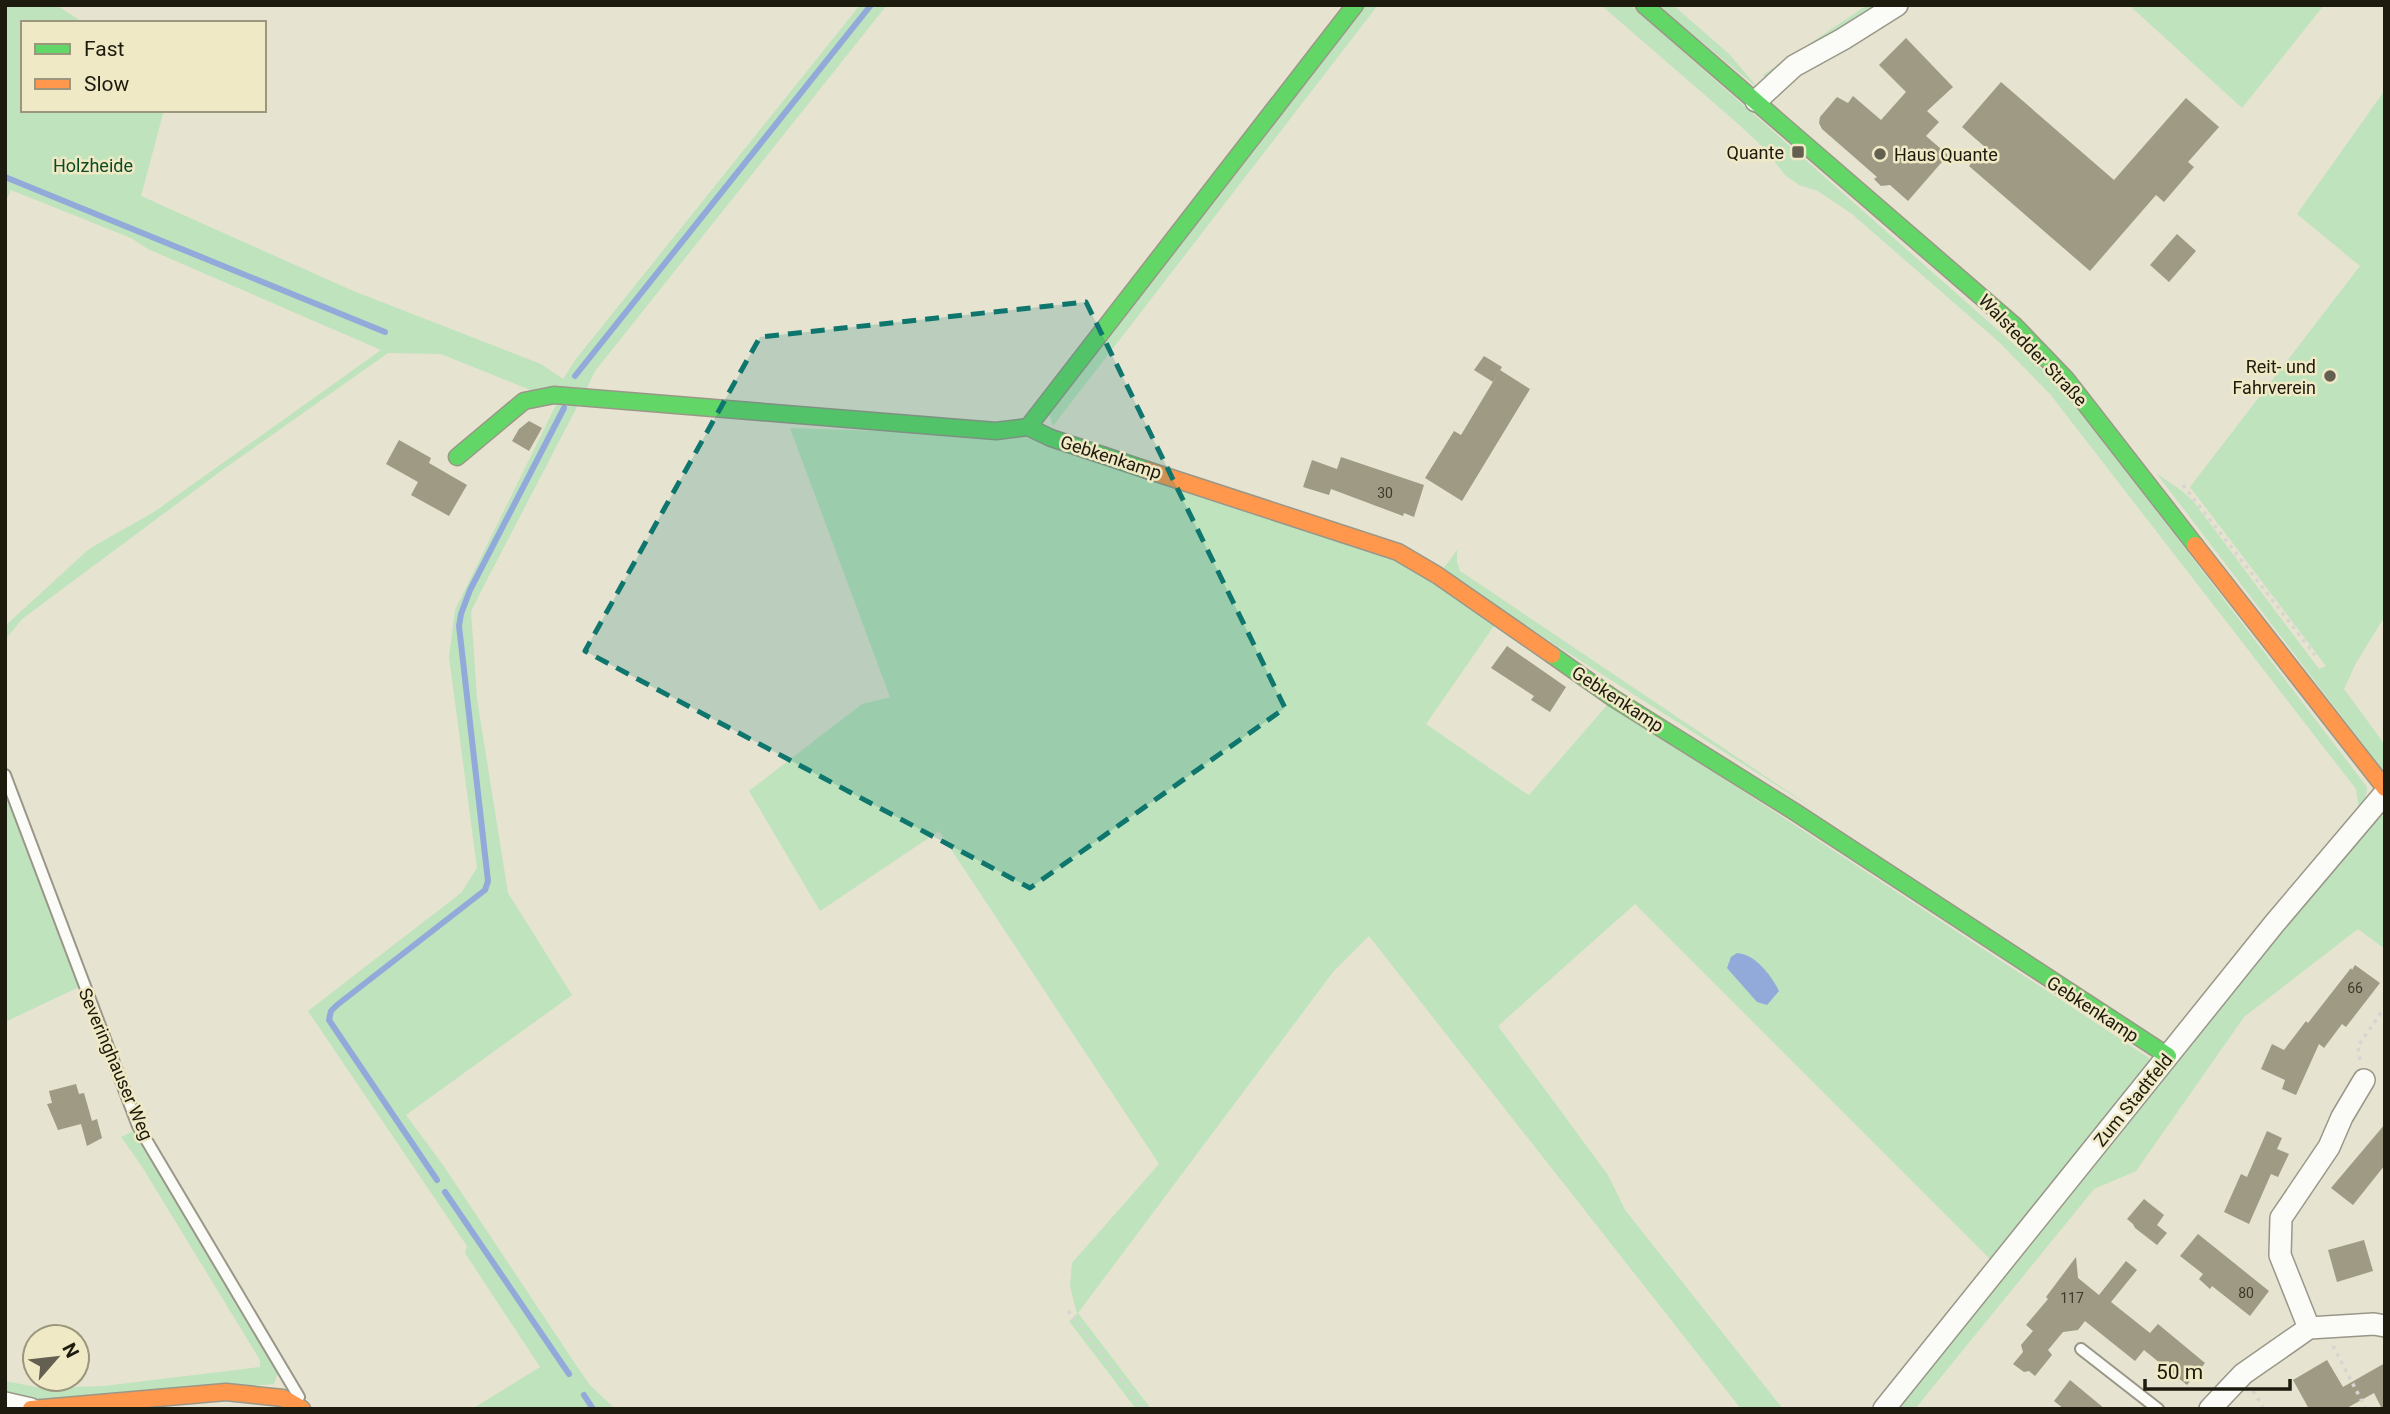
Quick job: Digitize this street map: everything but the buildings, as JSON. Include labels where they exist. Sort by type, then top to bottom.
[{"type":"street","points":[[1028,427],[1355,5]]},
{"type":"street","name":"Walstedder Straße","points":[[1644,5],[1978,293],[2015,326],[2066,379],[2385,790]]},
{"type":"street","points":[[1756,101],[1794,66],[1897,5]]},
{"type":"street","name":"Gebkenkamp","points":[[457,457],[524,401],[554,395],[996,431],[1028,427],[1051,438],[1398,552],[1437,575],[1612,698],[1795,812],[2168,1056]]},
{"type":"street","name":"Zum Stadtfeld","points":[[1884,1409],[2385,790]]},
{"type":"street","points":[[2315,1327],[2280,1255],[2281,1217],[2329,1147],[2342,1117],[2364,1080]]},
{"type":"street","points":[[2210,1409],[2243,1374],[2315,1327],[2374,1324],[2385,1326]]},
{"type":"street","name":"Severinghauser Weg","points":[[5,1403],[31,1409],[226,1392],[283,1398],[304,1409]]},
{"type":"lane","name":"Severinghauser Weg","points":[[5,775],[138,1126],[261,1329],[304,1409]]},
{"type":"lane","points":[[2081,1349],[2158,1409]]},
{"type":"path","points":[[2364,1080],[2358,1046],[2385,1007]]},
{"type":"path","points":[[1069,1311],[1144,1409]]},
{"type":"path","points":[[2315,1327],[2366,1409]]},
{"type":"highlighted area","points":[[1086,302],[1285,708],[1030,888],[585,651],[760,337]]},
{"type":"green space","name":"Holzheide","points":[[5,5],[56,5],[81,21],[21,21],[21,112],[163,112],[141,196],[351,290],[541,364],[563,379],[576,359],[860,5],[887,5],[595,371],[585,392],[538,393],[441,354],[388,353],[221,471],[22,619],[5,640],[5,626],[89,549],[154,512],[381,350],[148,249],[131,238],[11,190],[5,203]]},
{"type":"green space","points":[[1361,5],[1378,5],[1053,426],[1047,408]]},
{"type":"green space","points":[[1601,5],[1630,5],[2060,385],[2367,787],[2365,802],[2359,809],[2356,789],[2050,394],[1999,342],[1852,214],[1818,191],[1799,185],[1785,175],[1764,148],[1736,122]]},
{"type":"green space","points":[[1657,5],[1673,5],[1729,54],[1759,89]]},
{"type":"green space","points":[[1867,5],[1887,5],[1768,83],[1763,75]]},
{"type":"green space","points":[[2129,5],[2324,5],[2242,108]]},
{"type":"green space","name":"Reit- und Fahrverein","points":[[2385,90],[2385,616],[2356,663],[2344,689],[2385,745],[2385,773],[2157,474],[2193,501],[2319,669],[2326,666],[2190,487],[2360,266],[2297,214]]},
{"type":"green space","points":[[558,401],[579,403],[471,612],[477,699],[508,893],[572,995],[406,1115],[443,1165],[590,1385],[615,1409],[472,1409],[540,1367],[465,1253],[467,1246],[308,1011],[461,893],[477,868],[449,657],[455,610]]},
{"type":"green space","points":[[790,428],[1029,436],[1398,558],[1496,623],[1426,724],[1524,792],[1529,795],[1609,703],[2149,1058],[2149,1067],[1993,1262],[1635,904],[1498,1026],[1608,1175],[1625,1210],[1783,1409],[1741,1409],[1369,936],[1333,972],[1078,1313],[1151,1409],[1136,1409],[1069,1321],[1077,1314],[1070,1286],[1072,1263],[1159,1164],[939,831],[820,911],[749,791],[862,704],[890,697]]},
{"type":"green space","points":[[1457,550],[1460,571],[1814,809],[1441,572]]},
{"type":"green space","points":[[5,785],[79,987],[5,1022]]},
{"type":"green space","points":[[2373,816],[2385,816],[2385,949],[2358,929],[2244,1017],[2136,1171],[2094,1189],[1915,1409],[1893,1409]]},
{"type":"green space","points":[[134,1131],[258,1331],[279,1369],[274,1384],[62,1403],[5,1396],[5,1381],[21,1384],[21,1393],[91,1393],[91,1386],[260,1367],[260,1360],[141,1165],[121,1137]]},
{"type":"water","points":[[1737,953],[1756,961],[1776,985],[1779,991],[1767,1005],[1757,1002],[1727,968],[1731,957]]},
{"type":"waterway","points":[[575,376],[871,5]]},
{"type":"waterway","points":[[5,177],[385,332]]},
{"type":"waterway","points":[[437,1180],[329,1020],[331,1011],[337,1005],[485,890],[488,881],[459,626],[470,590],[564,408]]},
{"type":"waterway","points":[[445,1192],[569,1374]]},
{"type":"waterway","points":[[584,1395],[593,1409]]},
{"type":"traffic: fast","points":[[1147,470],[1051,438],[1028,427],[1355,5]]},
{"type":"traffic: fast","points":[[1644,5],[2015,326],[2066,379],[2195,545]]},
{"type":"traffic: fast","points":[[457,457],[524,401],[554,395],[996,431],[1028,427]]},
{"type":"traffic: fast","points":[[1552,655],[1613,698],[1795,812],[2168,1056]]},
{"type":"traffic: slow","points":[[1147,470],[1398,552],[1437,575],[1552,655]]},
{"type":"traffic: slow","points":[[2195,545],[2385,788]]},
{"type":"traffic: slow","points":[[31,1409],[226,1392],[283,1398],[302,1409]]},
{"type":"place","name":"Quante","points":[[1798,152]]},
{"type":"place","name":"Haus Quante","points":[[1880,154]]},
{"type":"place","name":"Reit- und Fahrverein","points":[[2330,376]]}]
